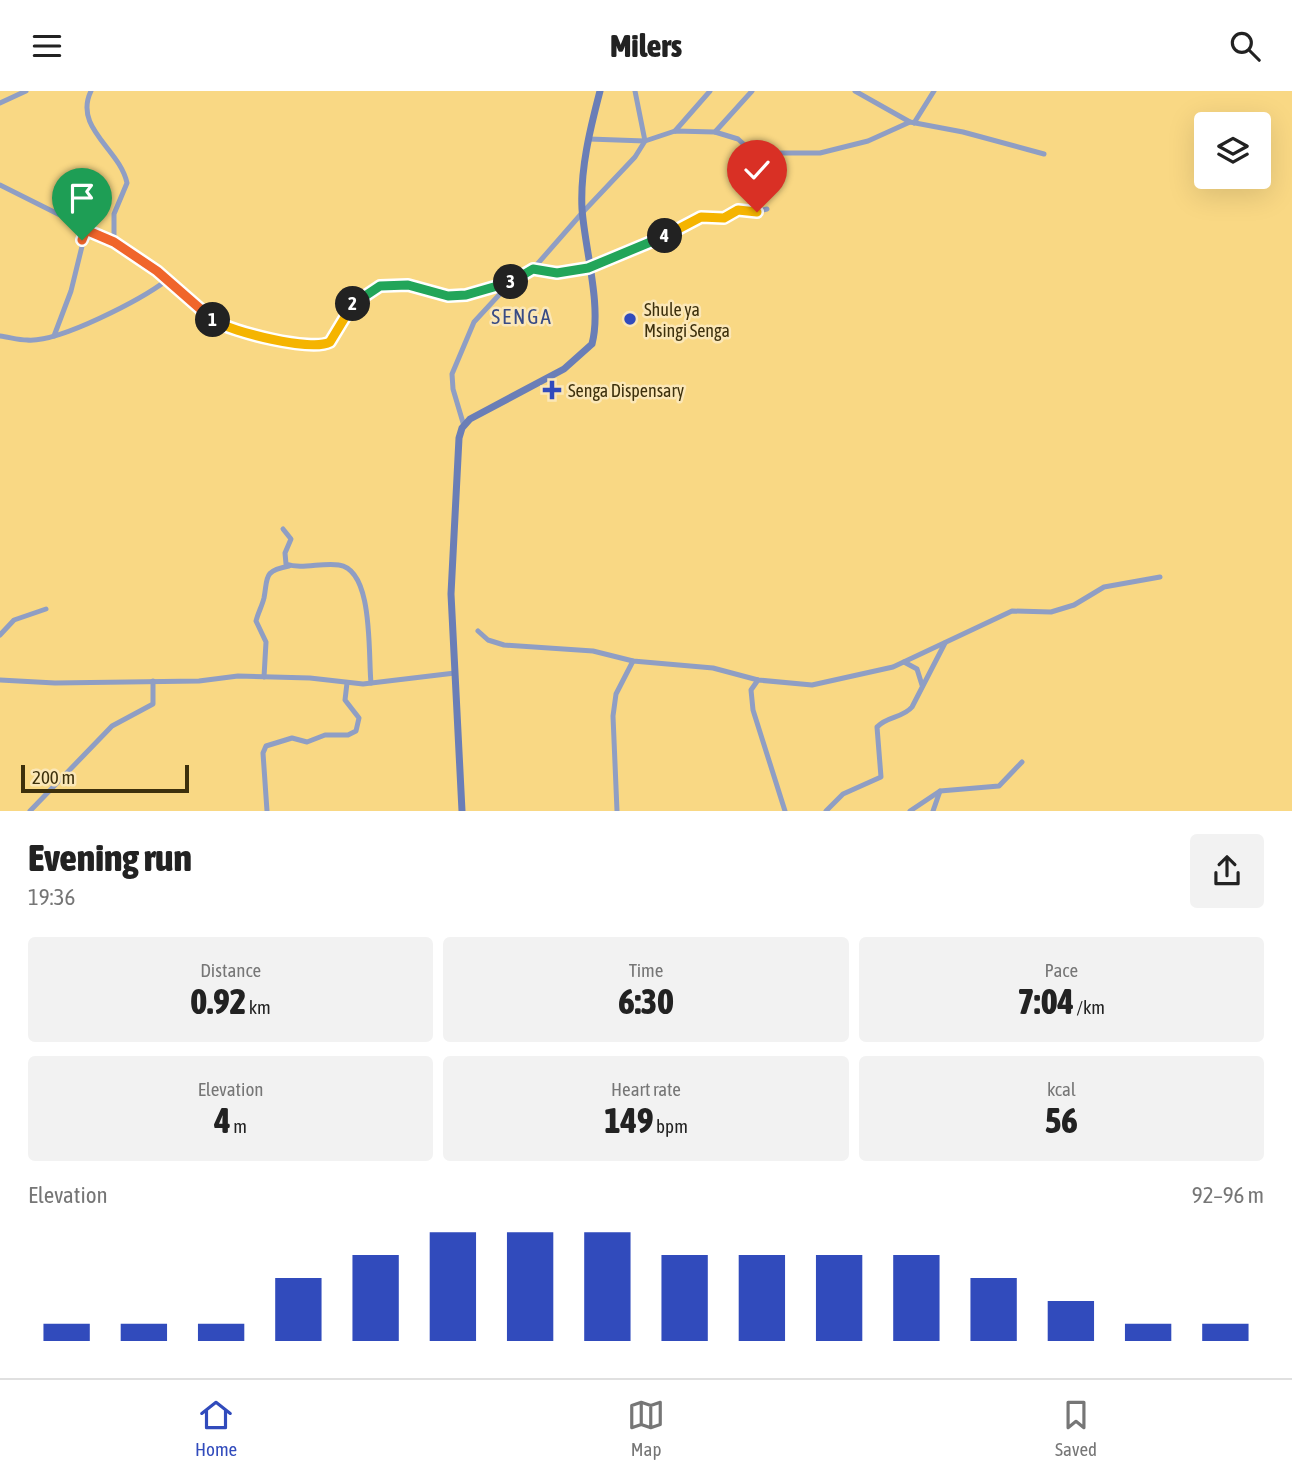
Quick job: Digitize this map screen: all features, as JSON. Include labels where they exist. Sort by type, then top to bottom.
[{"type":"street","points":[[0,103],[26,91]]},
{"type":"street","points":[[91,91],[87,106],[91,128],[123,171],[127,183],[114,214],[114,242]]},
{"type":"street","points":[[464,425],[564,369],[592,344],[595,321],[583,212],[589,139],[600,91]]},
{"type":"street","points":[[0,185],[114,242],[167,279],[201,312],[222,326],[311,348],[330,342],[351,306],[380,286],[408,285],[448,296],[466,295],[511,282],[533,269],[635,157],[645,141],[635,91]]},
{"type":"street","points":[[674,131],[710,91]]},
{"type":"street","points":[[715,132],[752,91]]},
{"type":"street","points":[[855,91],[912,123],[963,132],[1044,154]]},
{"type":"street","points":[[589,139],[600,137],[645,141],[674,131],[715,132],[738,139],[749,149],[760,153],[820,153],[868,141],[912,123],[934,91]]},
{"type":"street","points":[[533,269],[557,273],[588,268],[661,238],[701,217],[719,219],[738,210],[751,213],[767,209]]},
{"type":"street","points":[[54,336],[71,291],[86,230]]},
{"type":"street","points":[[0,336],[28,341],[54,336],[135,303],[167,279]]},
{"type":"street","points":[[462,811],[452,568],[459,438],[464,425],[453,389],[452,374],[474,322],[498,300],[511,282]]},
{"type":"street","points":[[283,529],[291,539],[284,557],[289,566]]},
{"type":"street","points":[[264,677],[266,642],[256,621],[264,597],[264,582],[272,571],[289,566],[338,565],[350,568],[357,576],[367,614],[371,683]]},
{"type":"street","points":[[478,631],[488,640],[504,645],[593,651],[633,661],[713,668],[758,680],[827,683],[904,662],[1012,611],[1051,612],[1074,605],[1104,587],[1160,577]]},
{"type":"street","points":[[0,635],[14,620],[46,609]]},
{"type":"street","points":[[826,811],[843,794],[881,777],[877,727],[888,718],[907,713],[945,643]]},
{"type":"street","points":[[617,811],[613,716],[616,694],[633,661]]},
{"type":"street","points":[[904,662],[932,671]]},
{"type":"street","points":[[913,666],[919,672],[922,685]]},
{"type":"street","points":[[0,680],[55,683],[264,677],[371,683],[455,673]]},
{"type":"street","points":[[758,680],[751,690],[753,710],[785,811]]},
{"type":"street","points":[[30,811],[103,734],[120,721],[153,704],[153,681]]},
{"type":"street","points":[[267,811],[263,753],[266,746],[292,738],[307,742],[325,735],[348,735],[356,731],[359,718],[345,700],[347,683]]},
{"type":"street","points":[[911,811],[940,791],[999,786],[1023,762]]},
{"type":"street","points":[[933,811],[940,791]]},
{"type":"place","name":"Shule ya Msingi Senga","points":[[630,319]]},
{"type":"place","name":"Senga Dispensary","points":[[552,390]]},
{"type":"district","name":"SENGA","points":[[522,316]]},
{"type":"route","points":[[82,240],[86,230],[114,242],[164,277],[201,312],[222,326],[311,348],[328,344],[351,306],[380,286],[408,285],[440,296],[466,295],[511,282],[533,269],[557,273],[588,268],[661,238],[701,217],[719,219],[738,210],[757,212]]}]
